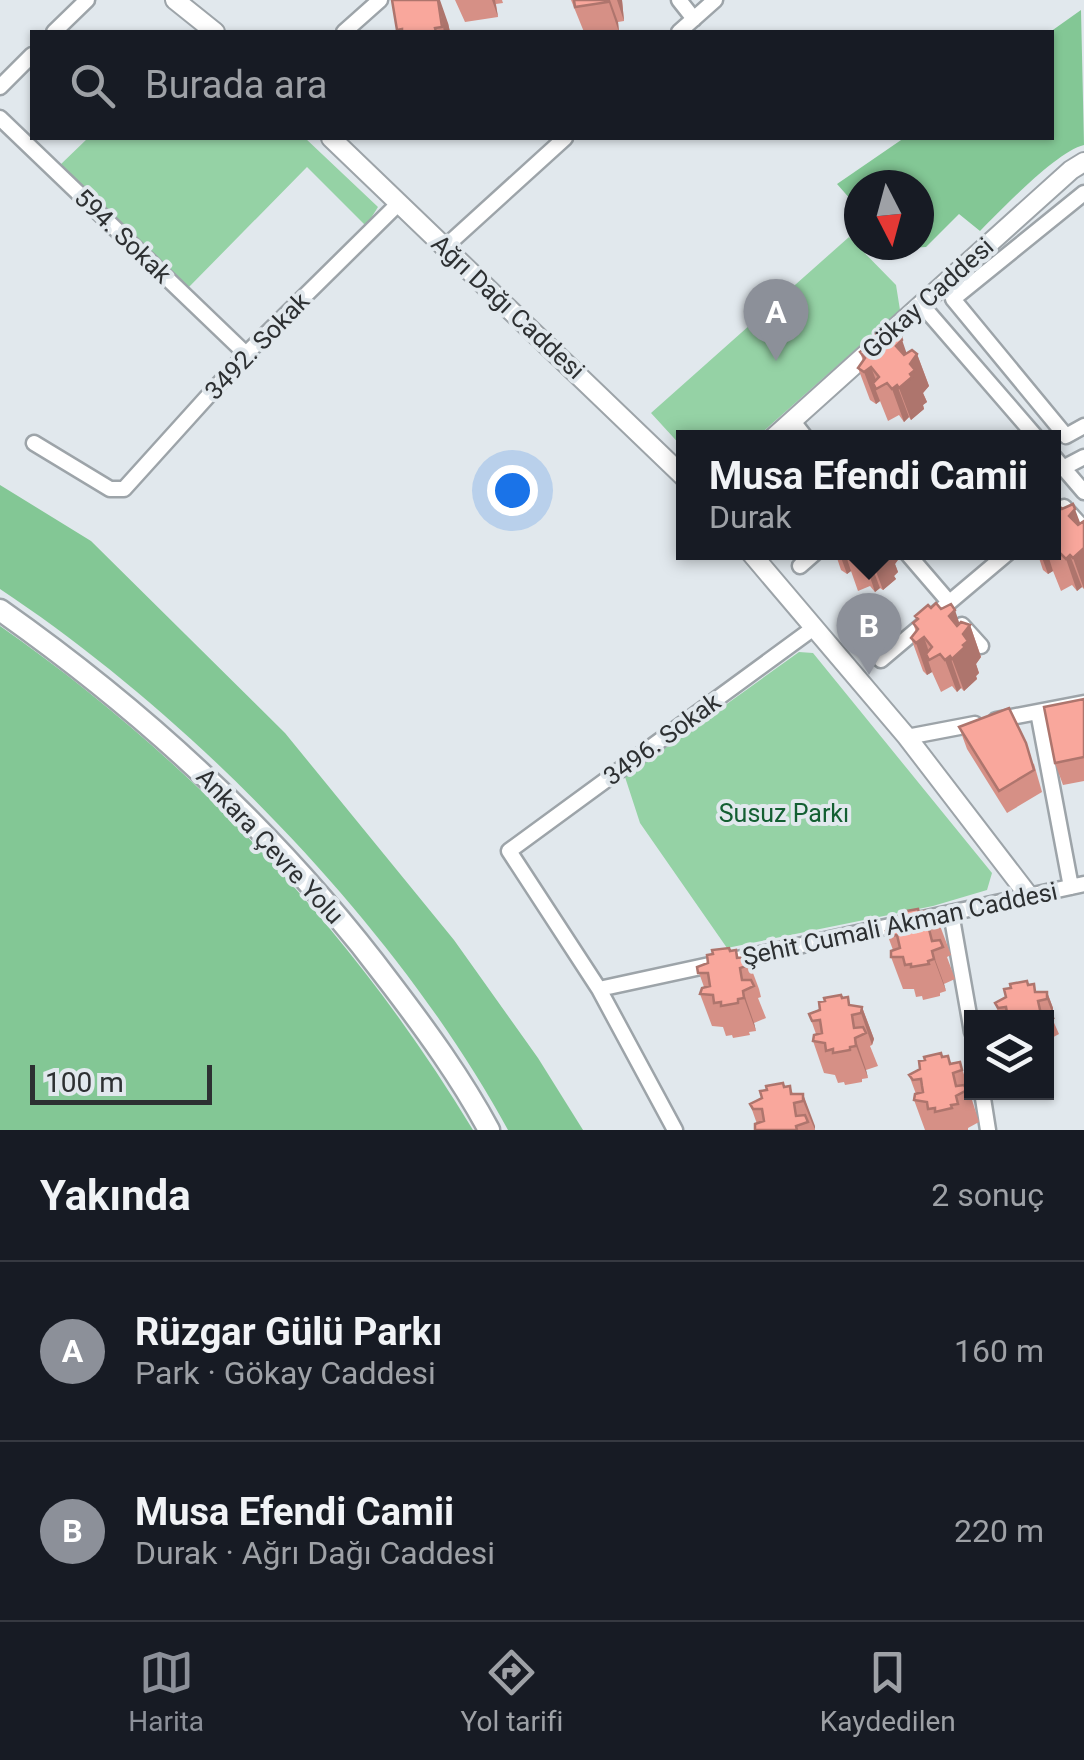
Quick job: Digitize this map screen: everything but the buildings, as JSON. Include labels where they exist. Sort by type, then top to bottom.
[{"type":"highway","name":"Ankara Çevre Yolu","points":[[0,610],[156,729],[275,844],[374,960],[438,1050],[488,1130]]},
{"type":"main road","points":[[175,0],[212,30]]},
{"type":"main road","name":"Ağrı Dağı Caddesi","points":[[333,140],[676,468]]},
{"type":"main road","name":"Gökay Caddesi","points":[[781,430],[1084,162]]},
{"type":"main road","points":[[757,560],[907,738],[1029,896]]},
{"type":"street","points":[[56,30],[87,0]]},
{"type":"street","points":[[346,30],[380,0]]},
{"type":"street","points":[[679,0],[694,18]]},
{"type":"street","points":[[681,30],[714,0]]},
{"type":"street","points":[[0,87],[30,56]]},
{"type":"street","name":"594. Sokak","points":[[0,118],[246,354]]},
{"type":"street","points":[[446,247],[563,140]]},
{"type":"street","points":[[1084,192],[952,299],[1066,436],[1084,426]]},
{"type":"street","name":"3492. Sokak","points":[[34,443],[119,491],[246,354],[399,203]]},
{"type":"street","points":[[922,304],[1030,430]]},
{"type":"street","points":[[792,420],[800,430]]},
{"type":"street","points":[[1061,464],[1084,492]]},
{"type":"street","points":[[1061,509],[1064,506],[1084,529]]},
{"type":"street","points":[[800,566],[807,560]]},
{"type":"street","points":[[912,560],[981,646]]},
{"type":"street","points":[[881,660],[999,560]]},
{"type":"street","name":"3496. Sokak","points":[[600,988],[510,850],[814,627]]},
{"type":"street","points":[[907,738],[1084,703]]},
{"type":"street","points":[[1038,712],[1078,885]]},
{"type":"street","name":"Şehit Cumali Akman Caddesi","points":[[600,988],[1078,885]]},
{"type":"street","points":[[951,912],[968,1010]]},
{"type":"street","points":[[600,988],[674,1130]]},
{"type":"street","points":[[983,1100],[988,1130]]},
{"type":"green space","points":[[1081,10],[1084,145],[1045,169],[980,231],[959,214],[934,239],[934,170],[857,170],[901,140],[1054,140],[1054,30]]},
{"type":"green space","points":[[86,140],[307,140],[378,207],[366,226],[307,167],[187,289],[59,166]]},
{"type":"green space","points":[[844,241],[844,260],[872,260],[896,285],[900,310],[765,430],[676,430],[676,440],[651,413]]},
{"type":"green space","points":[[0,485],[91,541],[285,733],[454,940],[538,1058],[583,1130],[508,1130],[462,1053],[409,977],[285,831],[145,699],[0,589]]},
{"type":"green space","points":[[0,626],[138,733],[263,853],[375,986],[473,1130],[0,1130]]},
{"type":"green space","name":"Susuz Parkı","points":[[799,652],[813,653],[992,873],[987,890],[933,906],[727,948],[640,823],[625,777]]},
{"type":"place","name":"Rüzgar Gülü Parkı","points":[[776,361]]},
{"type":"place","name":"Musa Efendi Camii","points":[[869,675]]}]
